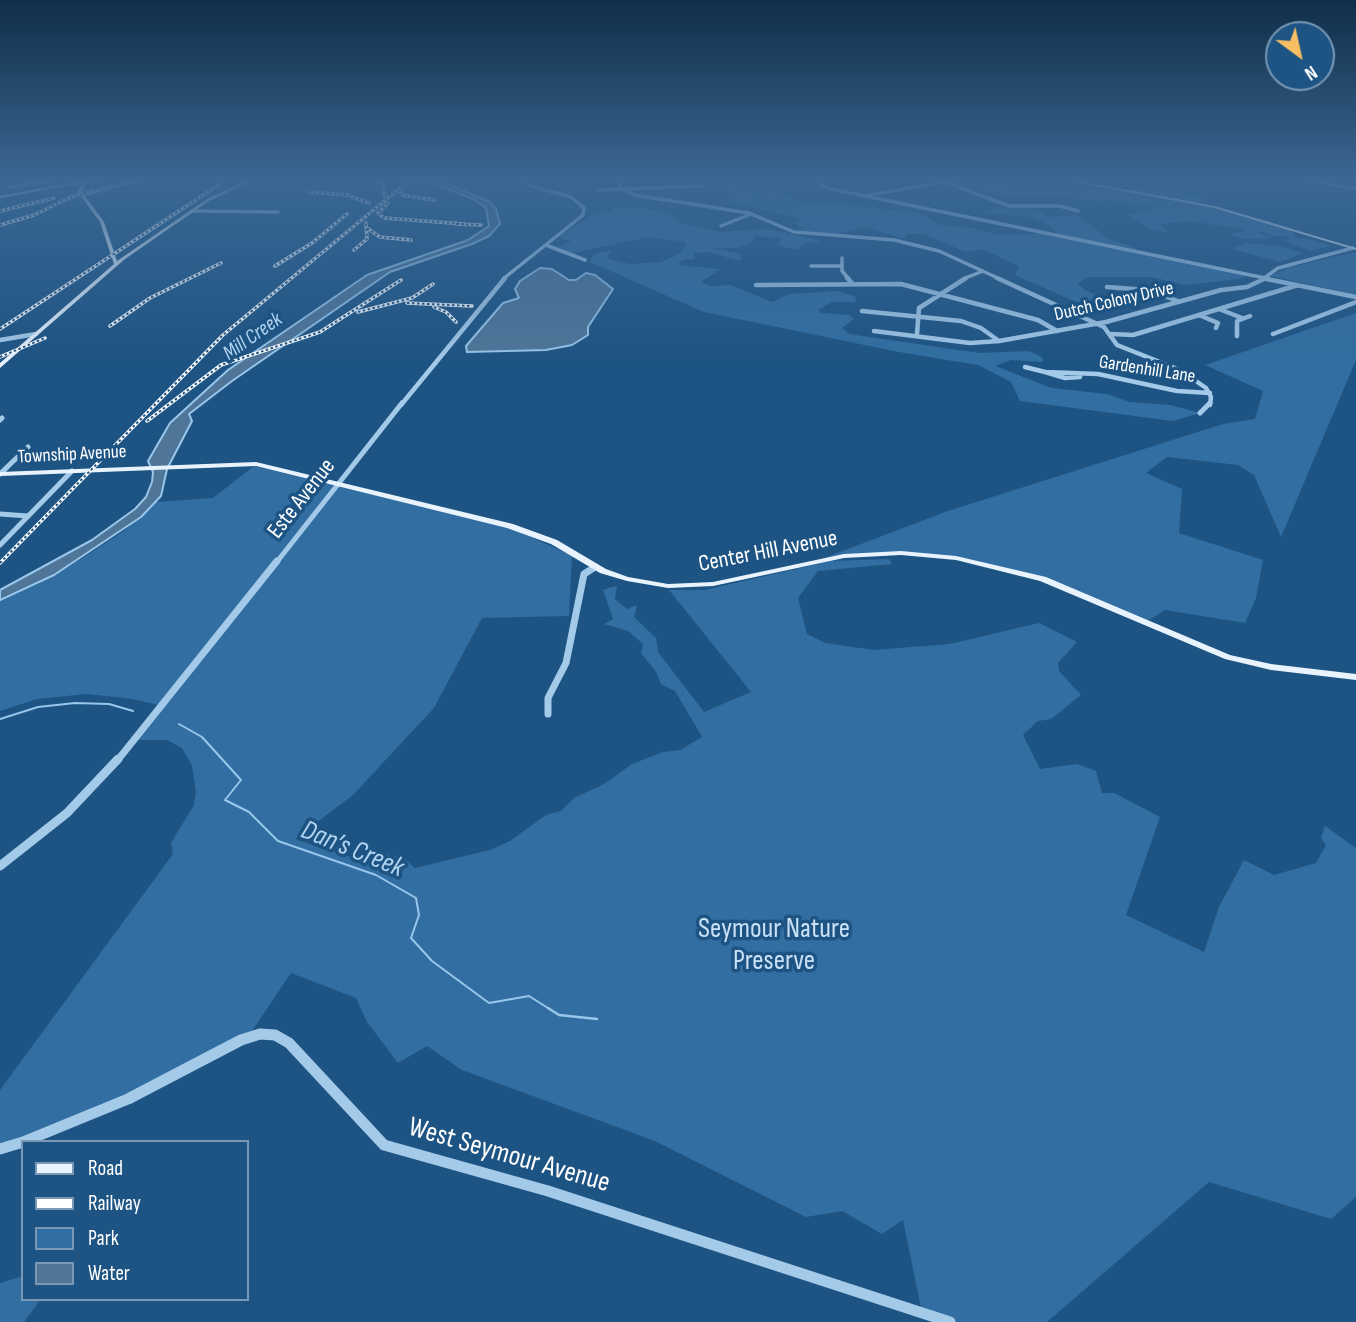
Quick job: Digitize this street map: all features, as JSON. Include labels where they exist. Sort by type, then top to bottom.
[{"type":"main road","points":[[108,240],[116,264]]},
{"type":"main road","points":[[0,366],[116,264],[151,240]]},
{"type":"main road","points":[[1327,240],[1355,249]]},
{"type":"main road","name":"Center Hill Avenue","points":[[146,467],[256,464],[521,529],[555,542],[595,566],[640,582],[690,586],[722,583],[844,556],[910,554],[956,558],[1044,579],[1228,657],[1270,667],[1356,677]]},
{"type":"main road","name":"Township Avenue","points":[[0,474],[146,467]]},
{"type":"street","name":"Este Avenue","points":[[0,866],[66,813],[126,751],[498,283],[552,240]]},
{"type":"street","points":[[890,240],[919,245],[984,271],[1098,324],[1111,334],[1117,345],[1176,368],[1210,393],[1210,406],[1200,412]]},
{"type":"street","points":[[1082,240],[1302,284],[1356,300]]},
{"type":"street","points":[[545,245],[585,260]]},
{"type":"street","name":"Dutch Colony Drive","points":[[874,331],[917,334],[970,343],[999,341],[1098,324],[1179,301],[1252,285],[1283,267],[1355,249]]},
{"type":"street","points":[[842,258],[842,266],[852,283]]},
{"type":"street","points":[[811,266],[842,266]]},
{"type":"street","points":[[917,334],[916,317],[919,308],[970,275],[984,271]]},
{"type":"street","points":[[756,285],[786,287],[893,283],[1038,320],[1057,331]]},
{"type":"street","points":[[1111,334],[1133,335],[1302,284]]},
{"type":"street","points":[[1107,287],[1147,290],[1179,301]]},
{"type":"street","points":[[1273,334],[1356,300]]},
{"type":"street","points":[[1219,309],[1242,319]]},
{"type":"street","points":[[862,311],[967,323],[999,341]]},
{"type":"street","points":[[1199,315],[1217,326],[1237,325]]},
{"type":"street","points":[[1237,336],[1237,321],[1251,316]]},
{"type":"street","points":[[0,340],[36,334]]},
{"type":"street","name":"Gardenhill Lane","points":[[1026,367],[1045,372],[1104,375],[1177,391],[1210,393]]},
{"type":"street","points":[[0,474],[28,447]]},
{"type":"street","points":[[0,545],[72,471]]},
{"type":"street","points":[[0,514],[28,516]]},
{"type":"street","points":[[548,714],[548,698],[566,663],[584,574],[595,566]]},
{"type":"street","name":"West Seymour Avenue","points":[[28,1140],[107,1110],[248,1037],[275,1035],[289,1043],[376,1139],[394,1149],[548,1191],[950,1322]]},
{"type":"street","name":"West Seymour Avenue","points":[[0,1149],[21,1143]]},
{"type":"green space","points":[[566,240],[636,240],[573,253],[557,247],[572,242]]},
{"type":"green space","points":[[668,240],[753,240],[738,248],[714,248],[741,254],[741,261],[708,252],[694,253],[695,259],[682,260],[678,265],[720,269],[701,282],[709,286],[731,285],[772,302],[789,294],[837,291],[855,296],[856,302],[832,302],[818,310],[822,313],[850,315],[854,319],[842,328],[849,334],[979,353],[1029,351],[1042,357],[1043,362],[1011,360],[995,366],[1052,388],[1107,394],[1129,402],[1170,405],[1200,413],[1173,421],[1020,401],[1011,382],[978,365],[899,352],[704,312],[590,262],[593,255],[605,251],[612,252],[607,256],[609,259],[630,264],[661,262],[679,254],[686,246],[685,242]]},
{"type":"green space","points":[[781,240],[820,240],[820,243],[807,242],[796,250],[778,243]]},
{"type":"green space","points":[[937,240],[1111,240],[1133,247],[1146,256],[1165,256],[1252,274],[1239,279],[1185,285],[1152,277],[1088,277],[1077,283],[1085,290],[1102,297],[1133,298],[1140,303],[1113,310],[1085,306],[1015,275],[1019,266],[982,249],[966,252]]},
{"type":"green space","points":[[1310,240],[1330,246],[1311,251],[1285,241]]},
{"type":"green space","points":[[1245,243],[1281,246],[1303,253],[1280,262],[1231,249]]},
{"type":"green space","points":[[1356,252],[1356,295],[1271,276],[1287,268]]},
{"type":"green space","points":[[1356,313],[1356,360],[1281,537],[1254,475],[1238,465],[1167,457],[1146,473],[1182,489],[1179,533],[1263,560],[1256,598],[1245,623],[1165,610],[1144,623],[1043,579],[975,561],[901,553],[819,560],[948,511],[1223,424],[1255,419],[1263,391],[1205,365]]},
{"type":"green space","name":"Seymour Nature Preserve","points":[[254,466],[514,529],[572,556],[569,616],[482,618],[434,708],[353,795],[295,839],[369,863],[374,850],[405,859],[415,868],[490,850],[510,841],[546,815],[561,811],[574,798],[604,784],[632,764],[663,752],[680,750],[702,737],[675,691],[661,684],[656,672],[641,653],[643,644],[628,631],[604,624],[613,619],[603,590],[611,587],[617,586],[615,599],[627,609],[637,605],[634,617],[656,638],[658,652],[704,712],[751,692],[669,590],[705,590],[830,561],[889,559],[892,564],[818,571],[798,598],[807,634],[825,643],[874,650],[950,644],[1039,623],[1077,642],[1058,663],[1059,671],[1081,695],[1051,719],[1038,721],[1023,735],[1040,769],[1077,764],[1096,771],[1102,793],[1114,793],[1160,817],[1126,915],[1204,952],[1219,907],[1244,860],[1274,875],[1316,863],[1326,845],[1321,838],[1325,826],[1356,848],[1356,1197],[1331,1219],[1209,1182],[1047,1322],[950,1322],[922,1313],[903,1220],[882,1234],[842,1211],[806,1217],[655,1141],[462,1070],[427,1046],[398,1063],[367,1022],[356,998],[291,973],[248,1037],[128,1099],[0,1149],[0,1090],[173,854],[171,843],[194,805],[196,791],[192,766],[182,748],[167,740],[136,740],[162,706],[133,699],[87,694],[37,699],[0,711],[0,600],[33,586],[81,559],[124,531],[156,502],[213,498]]},
{"type":"green space","points":[[21,1277],[21,1301],[40,1301],[24,1322],[0,1322],[0,1283]]},
{"type":"water","points":[[468,240],[481,240],[390,272],[232,381],[189,414],[192,421],[167,469],[161,496],[141,517],[54,575],[0,600],[0,590],[92,540],[135,509],[146,497],[152,482],[153,472],[148,461],[170,423],[228,370],[367,275]]},
{"type":"water","points":[[540,268],[552,269],[569,280],[576,280],[586,273],[595,275],[613,289],[588,327],[588,335],[572,345],[546,350],[467,352],[466,346],[503,303],[519,298],[515,289],[520,281]]},
{"type":"waterway","name":"Dan’s Creek","points":[[0,719],[38,707],[75,703],[109,704],[133,711]]},
{"type":"waterway","name":"Dan’s Creek","points":[[179,724],[202,737],[241,780],[225,800],[249,812],[278,841],[376,875],[416,898],[419,915],[411,938],[432,961],[489,1003],[529,996],[551,1010]]},
{"type":"waterway","name":"Dan’s Creek","points":[[548,1008],[559,1015],[597,1019]]},
{"type":"railway","points":[[0,329],[135,240]]},
{"type":"railway","points":[[275,266],[316,240]]},
{"type":"railway","points":[[0,563],[223,335],[338,240]]},
{"type":"railway","points":[[354,250],[366,240]]},
{"type":"railway","points":[[110,326],[150,298],[221,263]]},
{"type":"railway","points":[[147,421],[221,365],[320,332],[401,280]]},
{"type":"railway","points":[[358,312],[412,298],[433,284]]},
{"type":"railway","points":[[407,303],[472,306]]},
{"type":"railway","points":[[434,307],[446,312],[456,322]]},
{"type":"railway","points":[[0,357],[45,338]]},
{"type":"water label","name":"Mill Creek","points":[[253,337]]}]
